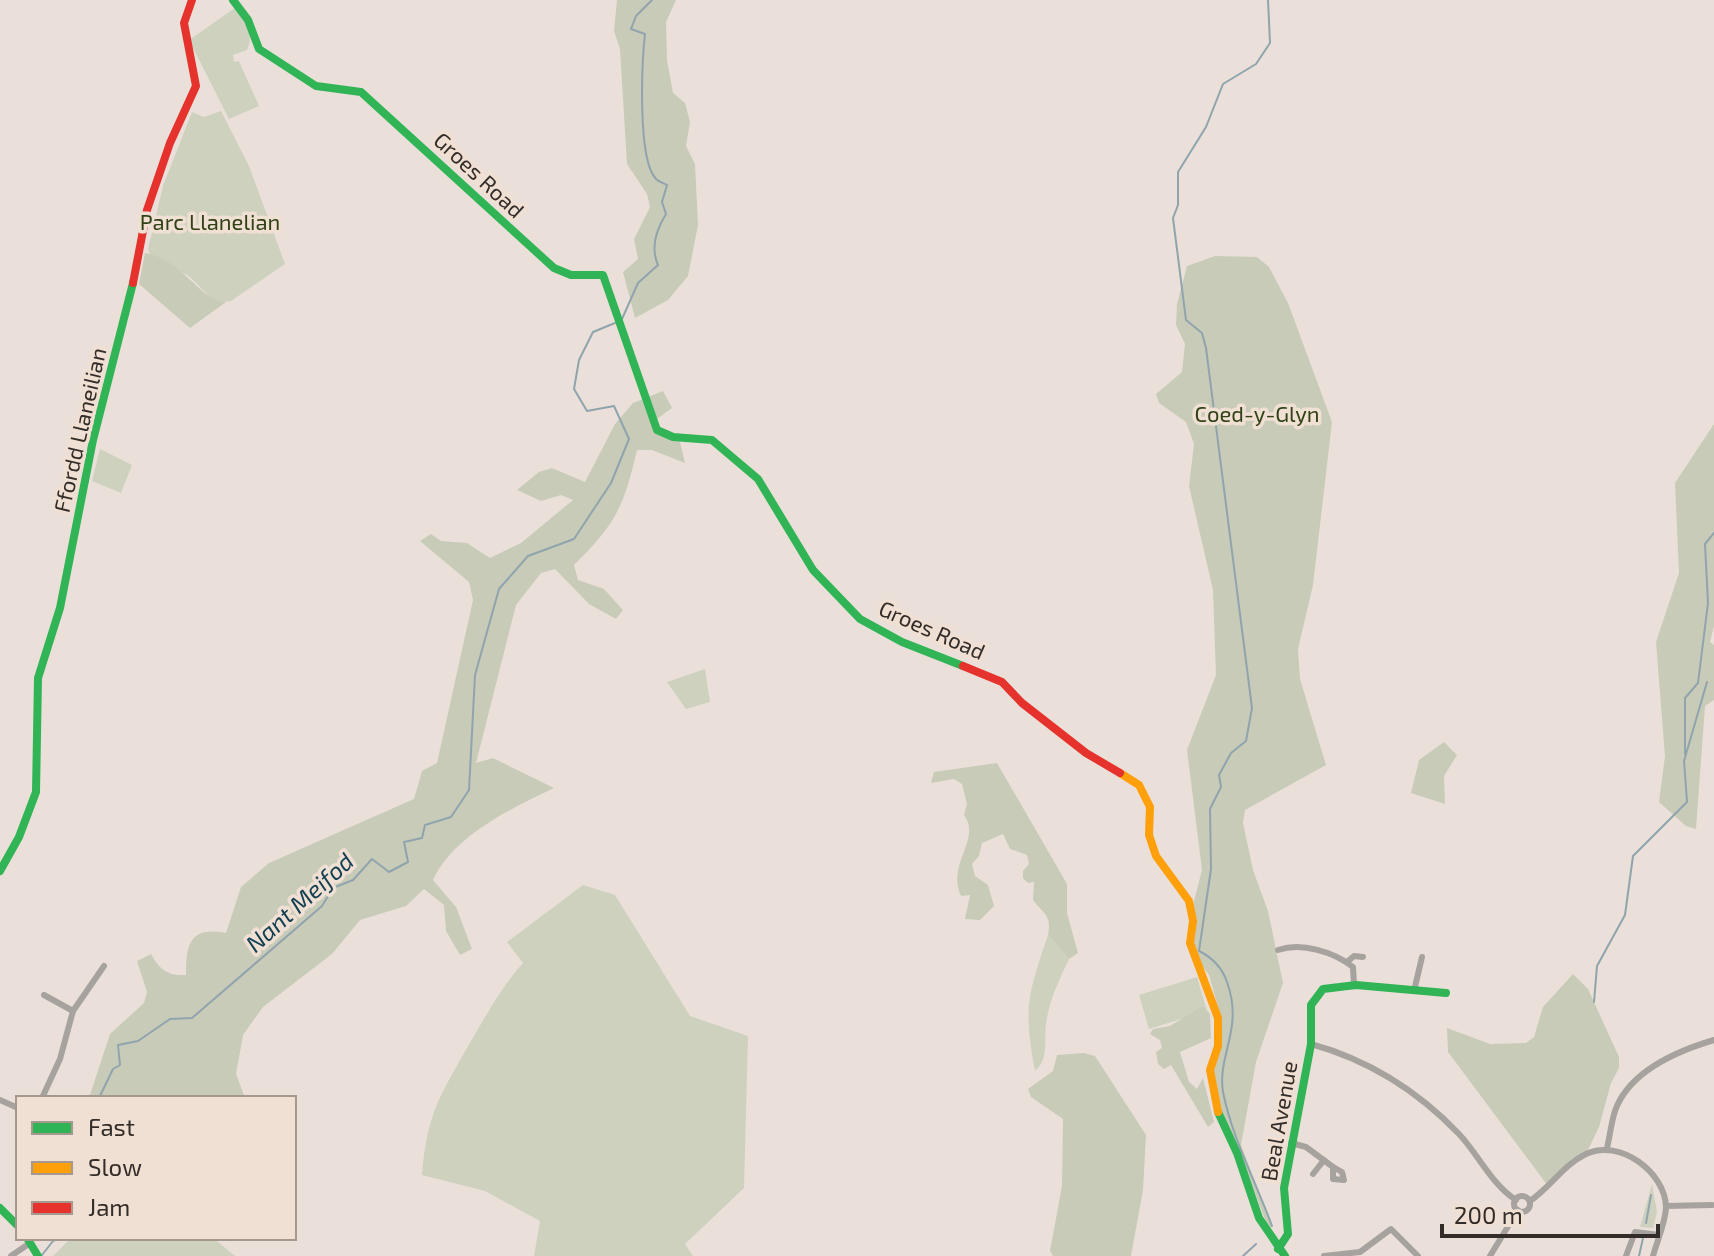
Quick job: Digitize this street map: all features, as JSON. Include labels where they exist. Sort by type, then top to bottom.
[{"type":"street","name":"Ffordd Llaneilian","points":[[0,871],[19,837],[36,792],[38,678],[60,608],[92,444],[134,280],[147,210],[170,143],[196,86],[184,23],[192,0]]},
{"type":"street","name":"Groes Road","points":[[233,0],[248,20],[259,49],[268,56],[316,86],[361,92],[554,268],[571,275],[603,275],[657,430],[673,437],[712,440],[758,479],[813,570],[860,619],[902,642],[1002,682],[1022,703],[1086,753],[1139,785],[1150,807],[1149,835],[1156,856],[1189,901],[1193,921],[1190,943],[1218,1018],[1218,1046],[1210,1070],[1220,1123],[1237,1153],[1259,1218],[1282,1252]]},
{"type":"street","points":[[1278,950],[1309,946],[1336,954],[1353,967],[1354,985],[1446,993]]},
{"type":"street","points":[[1347,962],[1354,956],[1363,957]]},
{"type":"street","points":[[1414,991],[1422,957]]},
{"type":"street","points":[[43,1096],[60,1059],[73,1011],[104,966]]},
{"type":"street","name":"Beal Avenue","points":[[1282,1252],[1288,1234],[1284,1188],[1311,1044],[1311,1005],[1323,989],[1354,985]]},
{"type":"street","points":[[44,995],[73,1011]]},
{"type":"street","points":[[1607,1148],[1615,1109],[1631,1085],[1659,1062],[1714,1040]]},
{"type":"street","points":[[1311,1044],[1345,1054],[1403,1084],[1459,1134],[1516,1200],[1518,1210],[1490,1256]]},
{"type":"street","points":[[1291,1143],[1306,1147],[1333,1167]]},
{"type":"street","points":[[1518,1210],[1527,1210],[1530,1201],[1567,1164],[1607,1148],[1634,1158],[1653,1175],[1666,1206],[1653,1256]]},
{"type":"street","points":[[1313,1174],[1324,1160]]},
{"type":"street","points":[[1516,1200],[1525,1196],[1530,1201]]},
{"type":"street","points":[[1701,1217],[1702,1205]]},
{"type":"street","points":[[1666,1206],[1712,1205]]},
{"type":"street","points":[[0,1208],[16,1224]]},
{"type":"street","points":[[1324,1256],[1360,1252],[1391,1229],[1418,1256]]},
{"type":"street","points":[[1626,1256],[1635,1232],[1659,1235]]},
{"type":"street","points":[[11,1256],[29,1242],[38,1256]]},
{"type":"green space","points":[[617,0],[676,0],[666,22],[667,60],[673,93],[685,103],[690,122],[686,146],[695,164],[698,225],[688,276],[668,300],[635,318],[623,272],[638,259],[634,239],[650,207],[647,194],[627,164],[620,49],[614,31]]},
{"type":"green space","points":[[235,8],[250,38],[247,50],[233,55],[234,62],[239,61],[259,106],[229,119],[189,40]]},
{"type":"green space","name":"Parc Llanelian","points":[[221,111],[249,166],[285,264],[231,301],[216,303],[190,277],[150,254],[148,249],[163,186],[192,112],[204,117]]},
{"type":"green space","points":[[145,253],[169,263],[208,295],[226,302],[190,328],[139,284]]},
{"type":"green space","name":"Coed-y-Glyn","points":[[1215,256],[1257,257],[1269,267],[1288,303],[1332,422],[1313,585],[1298,649],[1300,679],[1326,765],[1245,810],[1243,823],[1253,870],[1268,911],[1283,983],[1256,1062],[1241,1145],[1272,1226],[1269,1230],[1240,1153],[1223,1121],[1213,1071],[1221,1018],[1209,975],[1199,962],[1193,944],[1194,901],[1202,870],[1187,750],[1216,675],[1213,590],[1189,486],[1194,444],[1186,422],[1159,403],[1156,394],[1182,372],[1185,344],[1176,325],[1177,304],[1187,266]]},
{"type":"green space","points":[[663,391],[672,408],[654,421],[657,430],[679,438],[685,463],[652,450],[637,450],[628,486],[616,513],[600,538],[574,565],[578,580],[604,589],[623,610],[616,619],[589,604],[555,569],[541,573],[516,605],[476,763],[493,758],[554,788],[503,814],[469,837],[442,864],[433,880],[456,907],[472,949],[460,955],[446,931],[444,905],[424,889],[406,906],[360,920],[332,954],[263,1007],[243,1035],[236,1074],[244,1096],[90,1096],[110,1034],[144,1003],[147,992],[137,961],[151,954],[165,971],[186,975],[187,954],[192,940],[205,932],[226,933],[241,887],[269,863],[414,799],[422,771],[437,763],[473,600],[469,582],[420,541],[431,534],[441,541],[467,543],[490,558],[521,543],[573,500],[561,495],[541,501],[517,490],[539,472],[552,468],[585,482],[615,424],[633,403]]},
{"type":"green space","points":[[1714,424],[1714,626],[1710,642],[1714,645],[1714,700],[1705,706],[1696,829],[1686,826],[1659,802],[1665,756],[1656,642],[1679,573],[1675,483]]},
{"type":"green space","points":[[100,449],[132,465],[121,493],[92,481]]},
{"type":"green space","points":[[705,669],[710,702],[686,709],[667,682]]},
{"type":"green space","points":[[1444,742],[1457,755],[1444,776],[1445,804],[1411,793],[1419,760]]},
{"type":"green space","points":[[997,763],[1067,884],[1067,913],[1078,953],[1069,959],[1048,935],[1048,918],[1033,900],[1034,882],[1028,883],[1023,878],[1023,871],[1029,864],[1027,855],[1010,849],[1003,834],[982,843],[979,856],[972,864],[975,876],[988,885],[994,906],[980,920],[965,919],[970,895],[961,896],[958,884],[960,863],[969,833],[964,815],[967,804],[962,784],[954,779],[931,783],[934,772]]},
{"type":"green space","points":[[583,885],[615,895],[690,1016],[748,1036],[744,1188],[685,1244],[693,1256],[534,1256],[540,1221],[485,1191],[422,1175],[424,1153],[437,1104],[495,1000],[523,963],[507,942]]},
{"type":"green space","points":[[1048,935],[1069,959],[1049,1007],[1044,1056],[1035,1071],[1029,1031],[1030,1002]]},
{"type":"green space","points":[[1573,974],[1588,989],[1619,1057],[1619,1068],[1611,1083],[1599,1127],[1586,1154],[1548,1186],[1448,1052],[1447,1028],[1490,1044],[1526,1043],[1534,1037],[1543,1007]]},
{"type":"green space","points":[[1197,977],[1207,1011],[1149,1029],[1139,995]]},
{"type":"green space","points":[[1203,1006],[1210,1014],[1211,1038],[1180,1052],[1189,1082],[1197,1089],[1203,1078],[1214,1122],[1208,1127],[1171,1065],[1164,1069],[1158,1064],[1156,1052],[1162,1048],[1160,1040],[1150,1034],[1153,1029],[1170,1026]]},
{"type":"green space","points":[[1084,1053],[1095,1056],[1146,1135],[1143,1190],[1131,1256],[1053,1256],[1050,1251],[1062,1186],[1063,1119],[1031,1097],[1028,1089],[1053,1071],[1057,1055]]},
{"type":"green space","points":[[1652,1184],[1657,1212],[1653,1228],[1640,1227]]},
{"type":"green space","points":[[69,1240],[215,1240],[235,1256],[53,1256]]},
{"type":"waterway","name":"Nant Meifod","points":[[622,319],[638,283],[658,265],[654,252],[655,239],[666,214],[662,202],[667,185],[656,179],[650,168],[643,131],[645,34],[631,29],[636,16],[652,0]]},
{"type":"waterway","points":[[1268,0],[1270,43],[1256,64],[1223,84],[1206,127],[1178,172],[1178,205],[1173,218],[1186,320],[1202,333],[1206,348],[1252,708],[1246,741],[1231,753],[1219,775],[1221,787],[1210,809],[1211,869],[1199,951],[1220,967],[1227,982],[1233,1014],[1223,1066],[1223,1092],[1238,1143],[1272,1226]]},
{"type":"waterway","name":"Nant Meifod","points":[[100,1096],[113,1069],[120,1065],[118,1045],[138,1041],[170,1019],[192,1018],[322,906],[333,888],[353,880],[372,859],[389,872],[408,862],[404,842],[422,838],[425,825],[451,817],[469,790],[475,675],[499,589],[528,556],[574,539],[611,483],[629,439],[614,406],[587,411],[574,389],[579,360],[593,332],[615,323]]},
{"type":"waterway","points":[[1685,754],[1685,698],[1698,683],[1708,603],[1705,544],[1714,533]]},
{"type":"waterway","points":[[1594,1002],[1597,966],[1625,915],[1633,856],[1687,802],[1684,761],[1707,682]]},
{"type":"waterway","points":[[1646,1223],[1651,1195]]},
{"type":"waterway","points":[[1639,1256],[1643,1238]]},
{"type":"waterway","name":"Nant Meifod","points":[[42,1255],[55,1240]]},
{"type":"waterway","points":[[1243,1256],[1256,1244]]},
{"type":"traffic: fast","points":[[233,0],[248,20],[259,49],[316,86],[361,92],[554,268],[571,275],[603,275],[657,430],[673,437],[712,440],[758,479],[813,570],[860,619],[902,642],[963,666]]},
{"type":"traffic: fast","points":[[0,871],[19,837],[36,792],[38,678],[60,608],[93,440],[133,283]]},
{"type":"traffic: fast","points":[[1278,1249],[1288,1234],[1284,1188],[1311,1044],[1311,1005],[1323,989],[1356,985],[1446,993]]},
{"type":"traffic: fast","points":[[1218,1112],[1237,1153],[1259,1218],[1285,1256]]},
{"type":"traffic: fast","points":[[0,1208],[16,1224]]},
{"type":"traffic: fast","points":[[28,1240],[38,1256]]},
{"type":"traffic: slow","points":[[1120,773],[1139,785],[1150,807],[1149,835],[1156,856],[1189,901],[1193,921],[1190,943],[1218,1018],[1218,1046],[1210,1070],[1218,1112]]},
{"type":"traffic: jam","points":[[133,283],[147,210],[170,143],[196,86],[184,23],[192,0]]},
{"type":"traffic: jam","points":[[963,666],[1002,682],[1022,703],[1086,753],[1120,773]]}]
